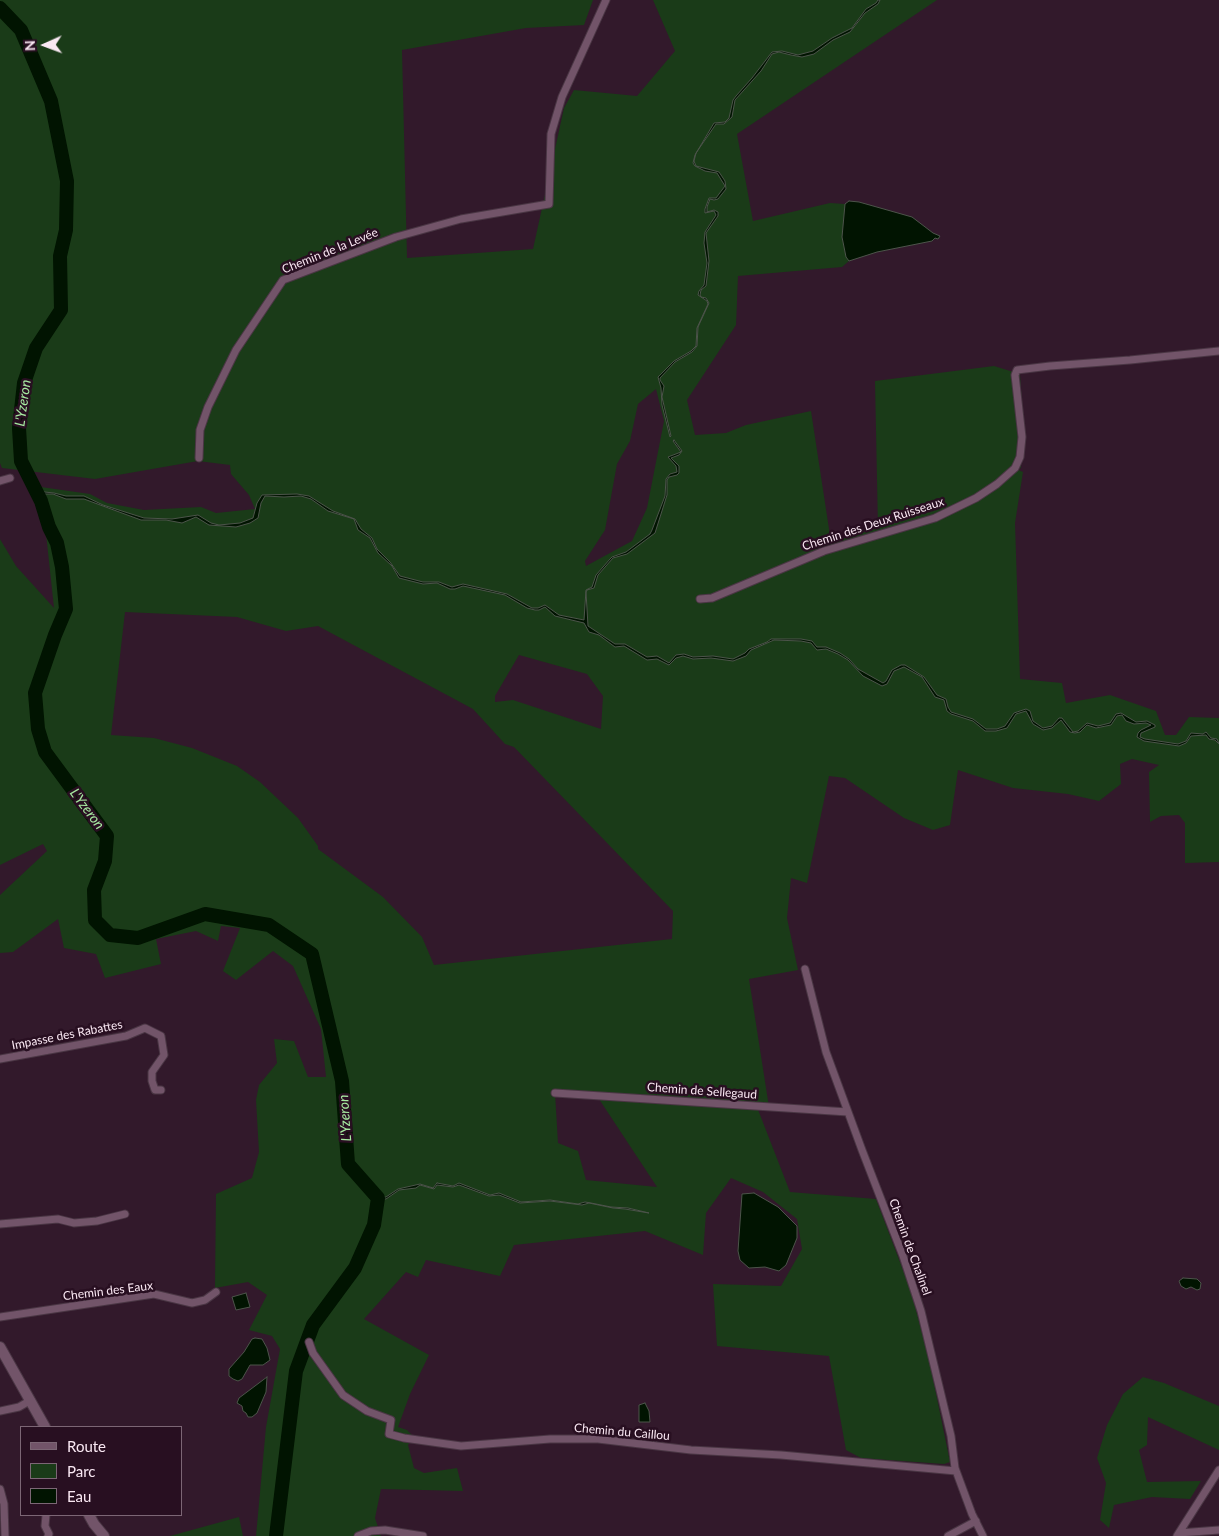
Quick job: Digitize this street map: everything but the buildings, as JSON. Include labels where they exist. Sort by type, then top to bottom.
[{"type":"main road","points":[[0,1347],[44,1426]]},
{"type":"main road","points":[[92,1520],[95,1536]]},
{"type":"main road","points":[[92,1520],[104,1536]]},
{"type":"street","name":"Chemin de la Levée","points":[[199,458],[200,430],[208,407],[236,350],[283,280],[396,237],[461,219],[549,204],[551,134],[562,97],[606,0]]},
{"type":"street","name":"Chemin des Deux Ruisseaux","points":[[700,599],[712,598],[824,551],[935,518],[976,498],[997,484],[1015,468],[1020,457],[1022,437],[1015,375],[1017,370],[1219,351]]},
{"type":"street","points":[[0,481],[10,478]]},
{"type":"street","name":"Chemin de Chalinel","points":[[805,969],[820,1030],[848,1112],[903,1256],[921,1311],[951,1436],[956,1471],[972,1514],[983,1536]]},
{"type":"street","name":"Impasse des Rabattes","points":[[0,1059],[126,1036],[145,1028],[161,1036],[164,1055],[152,1072],[152,1081],[155,1090],[161,1090]]},
{"type":"street","name":"Chemin de Sellegaud","points":[[555,1093],[848,1112]]},
{"type":"street","points":[[0,1224],[58,1219],[74,1223],[97,1221],[126,1214]]},
{"type":"street","name":"Chemin des Eaux","points":[[0,1316],[154,1294],[192,1303],[205,1300],[216,1292]]},
{"type":"street","name":"Chemin du Caillou","points":[[309,1342],[313,1353],[343,1395],[367,1411],[391,1420],[389,1434],[404,1438],[461,1446],[550,1439],[598,1439],[691,1450],[782,1455],[956,1471]]},
{"type":"street","points":[[0,1411],[19,1407],[31,1400]]},
{"type":"street","points":[[1178,1534],[1219,1470]]},
{"type":"street","points":[[0,1490],[4,1504],[5,1536]]},
{"type":"street","points":[[46,1516],[45,1526],[48,1535]]},
{"type":"street","points":[[948,1536],[976,1521]]},
{"type":"street","points":[[358,1536],[371,1531],[385,1530],[423,1536]]},
{"type":"street","points":[[1178,1534],[1219,1530]]},
{"type":"green space","points":[[0,0],[593,0],[584,25],[526,28],[402,50],[407,258],[533,249],[564,108],[574,90],[637,96],[675,51],[653,0],[937,0],[737,134],[753,221],[830,203],[845,204],[842,237],[846,257],[849,261],[842,267],[738,276],[736,325],[687,400],[695,435],[726,433],[746,425],[811,411],[831,542],[878,528],[875,381],[994,366],[1020,374],[1023,420],[1021,468],[1016,469],[1023,472],[1015,523],[1020,679],[1062,683],[1066,703],[1110,695],[1156,711],[1165,735],[1176,735],[1189,717],[1219,718],[1219,862],[1185,863],[1185,823],[1179,815],[1161,816],[1150,822],[1149,772],[1159,765],[1132,759],[1120,764],[1121,784],[1099,801],[1068,794],[1013,788],[958,770],[950,825],[933,830],[904,818],[845,778],[829,776],[807,883],[791,878],[787,918],[798,970],[749,979],[769,1107],[757,1107],[790,1192],[876,1199],[911,1291],[930,1364],[950,1462],[944,1464],[861,1458],[846,1450],[829,1356],[717,1346],[713,1284],[781,1286],[802,1249],[797,1219],[763,1192],[731,1178],[706,1213],[703,1255],[645,1231],[514,1245],[500,1276],[426,1260],[418,1277],[406,1272],[364,1319],[429,1355],[410,1394],[398,1427],[407,1430],[414,1437],[408,1445],[414,1468],[424,1473],[457,1468],[463,1491],[381,1489],[375,1518],[381,1536],[256,1536],[266,1427],[280,1349],[272,1336],[249,1330],[267,1295],[248,1282],[215,1288],[216,1194],[252,1178],[259,1152],[256,1100],[259,1085],[277,1063],[274,1039],[294,1041],[308,1077],[326,1077],[321,1029],[293,966],[273,951],[236,980],[223,971],[240,928],[221,926],[218,941],[196,931],[156,939],[161,964],[105,978],[96,954],[64,948],[58,919],[13,952],[0,953],[0,895],[47,851],[43,844],[0,865],[0,539],[16,566],[54,608],[41,487],[90,494],[107,503],[144,510],[201,507],[216,513],[255,509],[249,495],[231,474],[230,465],[198,461],[95,479],[2,468],[0,463]],"holes":[[[656,389],[664,421],[647,508],[632,541],[586,566],[585,561],[605,530],[617,464],[630,441],[638,404]],[[125,612],[237,617],[286,631],[318,626],[473,709],[505,744],[514,747],[673,911],[672,939],[434,965],[422,937],[383,897],[318,849],[318,846],[298,818],[260,782],[237,766],[192,748],[154,738],[111,735]],[[519,655],[587,674],[603,696],[601,729],[513,700],[495,702],[495,696]],[[555,1093],[597,1096],[657,1187],[586,1180],[578,1151],[558,1143]]]},
{"type":"green space","points":[[1143,1377],[1164,1383],[1219,1406],[1219,1450],[1148,1417],[1147,1445],[1139,1450],[1147,1482],[1201,1481],[1190,1499],[1152,1497],[1114,1505],[1109,1528],[1100,1520],[1106,1483],[1097,1458],[1107,1425],[1123,1394]]},
{"type":"green space","points":[[239,1517],[243,1536],[170,1536]]},
{"type":"water","points":[[880,0],[878,4],[865,13],[850,32],[833,40],[814,54],[802,57],[779,52],[772,54],[761,71],[735,100],[732,117],[724,124],[716,124],[697,151],[714,123],[725,122],[729,118],[733,100],[772,52],[782,51],[798,55],[813,51],[832,38],[852,28],[866,9]]},
{"type":"water","points":[[696,154],[694,161],[696,166],[719,172],[725,181],[726,189],[718,199],[710,199],[707,207],[707,212],[714,210],[718,212],[718,216],[706,233],[709,261],[706,286],[701,290],[701,297],[698,295],[699,291],[704,285],[707,263],[704,243],[705,232],[716,215],[714,211],[705,213],[705,209],[709,198],[716,198],[725,186],[717,173],[705,171],[695,166],[693,163]]},
{"type":"water","points":[[849,201],[912,217],[940,236],[932,241],[877,252],[849,261],[846,257],[842,237],[845,204]]},
{"type":"water","points":[[701,297],[706,298],[709,303],[698,327],[697,346],[692,352],[675,362],[660,378],[664,386],[662,397],[670,437],[662,405],[658,377],[674,361],[696,346],[697,328],[708,304]]},
{"type":"water","points":[[674,440],[682,451],[679,455],[671,458],[679,466],[679,473],[669,477],[667,480],[667,495],[655,533],[627,554],[613,558],[598,575],[594,588],[586,592],[588,626],[615,644],[625,644],[647,657],[657,656],[669,663],[676,655],[684,654],[693,657],[713,656],[733,659],[771,639],[801,639],[812,641],[817,647],[826,647],[840,653],[849,659],[858,669],[883,683],[892,670],[905,665],[924,677],[937,695],[946,699],[951,712],[973,719],[986,729],[997,729],[1005,726],[1014,713],[1026,709],[1030,711],[1033,721],[1043,728],[1052,726],[1059,718],[1062,718],[1073,732],[1078,731],[1087,723],[1098,726],[1110,723],[1116,714],[1121,713],[1136,722],[1147,721],[1155,725],[1155,727],[1141,733],[1140,737],[1145,739],[1178,744],[1186,741],[1191,733],[1203,734],[1206,732],[1211,738],[1217,739],[1219,744],[1215,740],[1209,739],[1206,735],[1191,736],[1186,743],[1179,746],[1144,741],[1137,737],[1138,733],[1151,725],[1146,723],[1134,724],[1126,721],[1122,715],[1117,716],[1111,725],[1096,728],[1087,725],[1080,732],[1075,733],[1070,732],[1061,720],[1052,728],[1043,730],[1033,724],[1026,711],[1016,714],[1007,728],[985,731],[973,721],[947,711],[944,700],[935,697],[922,677],[904,667],[894,671],[887,684],[882,686],[863,676],[848,660],[838,654],[826,649],[817,650],[811,643],[801,641],[774,640],[751,650],[746,656],[733,661],[711,658],[693,659],[683,656],[676,658],[669,665],[657,659],[647,660],[624,646],[615,647],[599,635],[589,632],[584,623],[555,616],[545,607],[535,610],[527,608],[505,595],[463,586],[450,589],[437,583],[423,584],[399,578],[392,566],[378,553],[370,538],[358,530],[354,519],[328,511],[311,499],[301,496],[265,496],[261,503],[258,518],[250,523],[236,527],[209,525],[196,517],[182,523],[166,520],[141,520],[84,499],[66,499],[53,494],[37,494],[35,491],[66,496],[84,496],[103,505],[144,518],[172,519],[198,515],[211,523],[219,525],[240,523],[253,518],[257,503],[262,495],[297,494],[309,496],[333,511],[355,519],[361,529],[372,538],[377,549],[390,562],[400,576],[423,582],[439,582],[452,587],[463,584],[507,594],[532,608],[545,605],[559,615],[584,620],[586,590],[592,587],[596,575],[612,557],[626,552],[650,534],[652,530],[665,496],[666,479],[670,474],[677,472],[676,466],[668,457],[681,452]]},
{"type":"water","points":[[437,1183],[453,1186],[459,1183],[490,1195],[499,1193],[521,1202],[550,1200],[578,1204],[585,1202],[649,1213],[613,1208],[589,1203],[582,1205],[550,1201],[520,1203],[499,1195],[489,1196],[459,1185],[453,1187],[437,1185],[434,1189],[420,1185],[416,1188],[399,1190],[386,1199],[377,1198],[386,1197],[398,1189],[420,1184],[433,1188]]},
{"type":"water","points":[[754,1193],[778,1207],[797,1226],[797,1238],[786,1265],[779,1271],[765,1267],[749,1268],[740,1260],[738,1251],[742,1194]]},
{"type":"water","points":[[1183,1278],[1197,1279],[1201,1283],[1200,1289],[1197,1290],[1191,1287],[1186,1289],[1181,1286],[1179,1281]]},
{"type":"water","points":[[246,1293],[250,1307],[236,1310],[232,1297]]},
{"type":"water","points":[[252,1339],[262,1339],[270,1360],[263,1365],[250,1365],[242,1379],[238,1381],[233,1379],[229,1376],[229,1369],[244,1352]]},
{"type":"water","points":[[267,1377],[266,1392],[257,1413],[252,1417],[248,1417],[243,1411],[242,1406],[237,1403],[239,1398]]},
{"type":"water","points":[[645,1403],[649,1411],[650,1422],[639,1422],[639,1405]]},
{"type":"waterway","name":"L'Yzeron","points":[[0,8],[21,30],[51,101],[67,181],[66,230],[60,256],[61,310],[36,348],[24,383],[19,428],[21,461],[41,501],[49,527],[57,543],[62,567],[66,609],[35,693],[38,729],[45,752],[107,836],[105,861],[94,890],[95,920],[110,935],[138,938],[205,914],[269,925],[312,954],[342,1081],[348,1164],[378,1198],[374,1225],[355,1268],[313,1325],[296,1371],[276,1536]]}]
